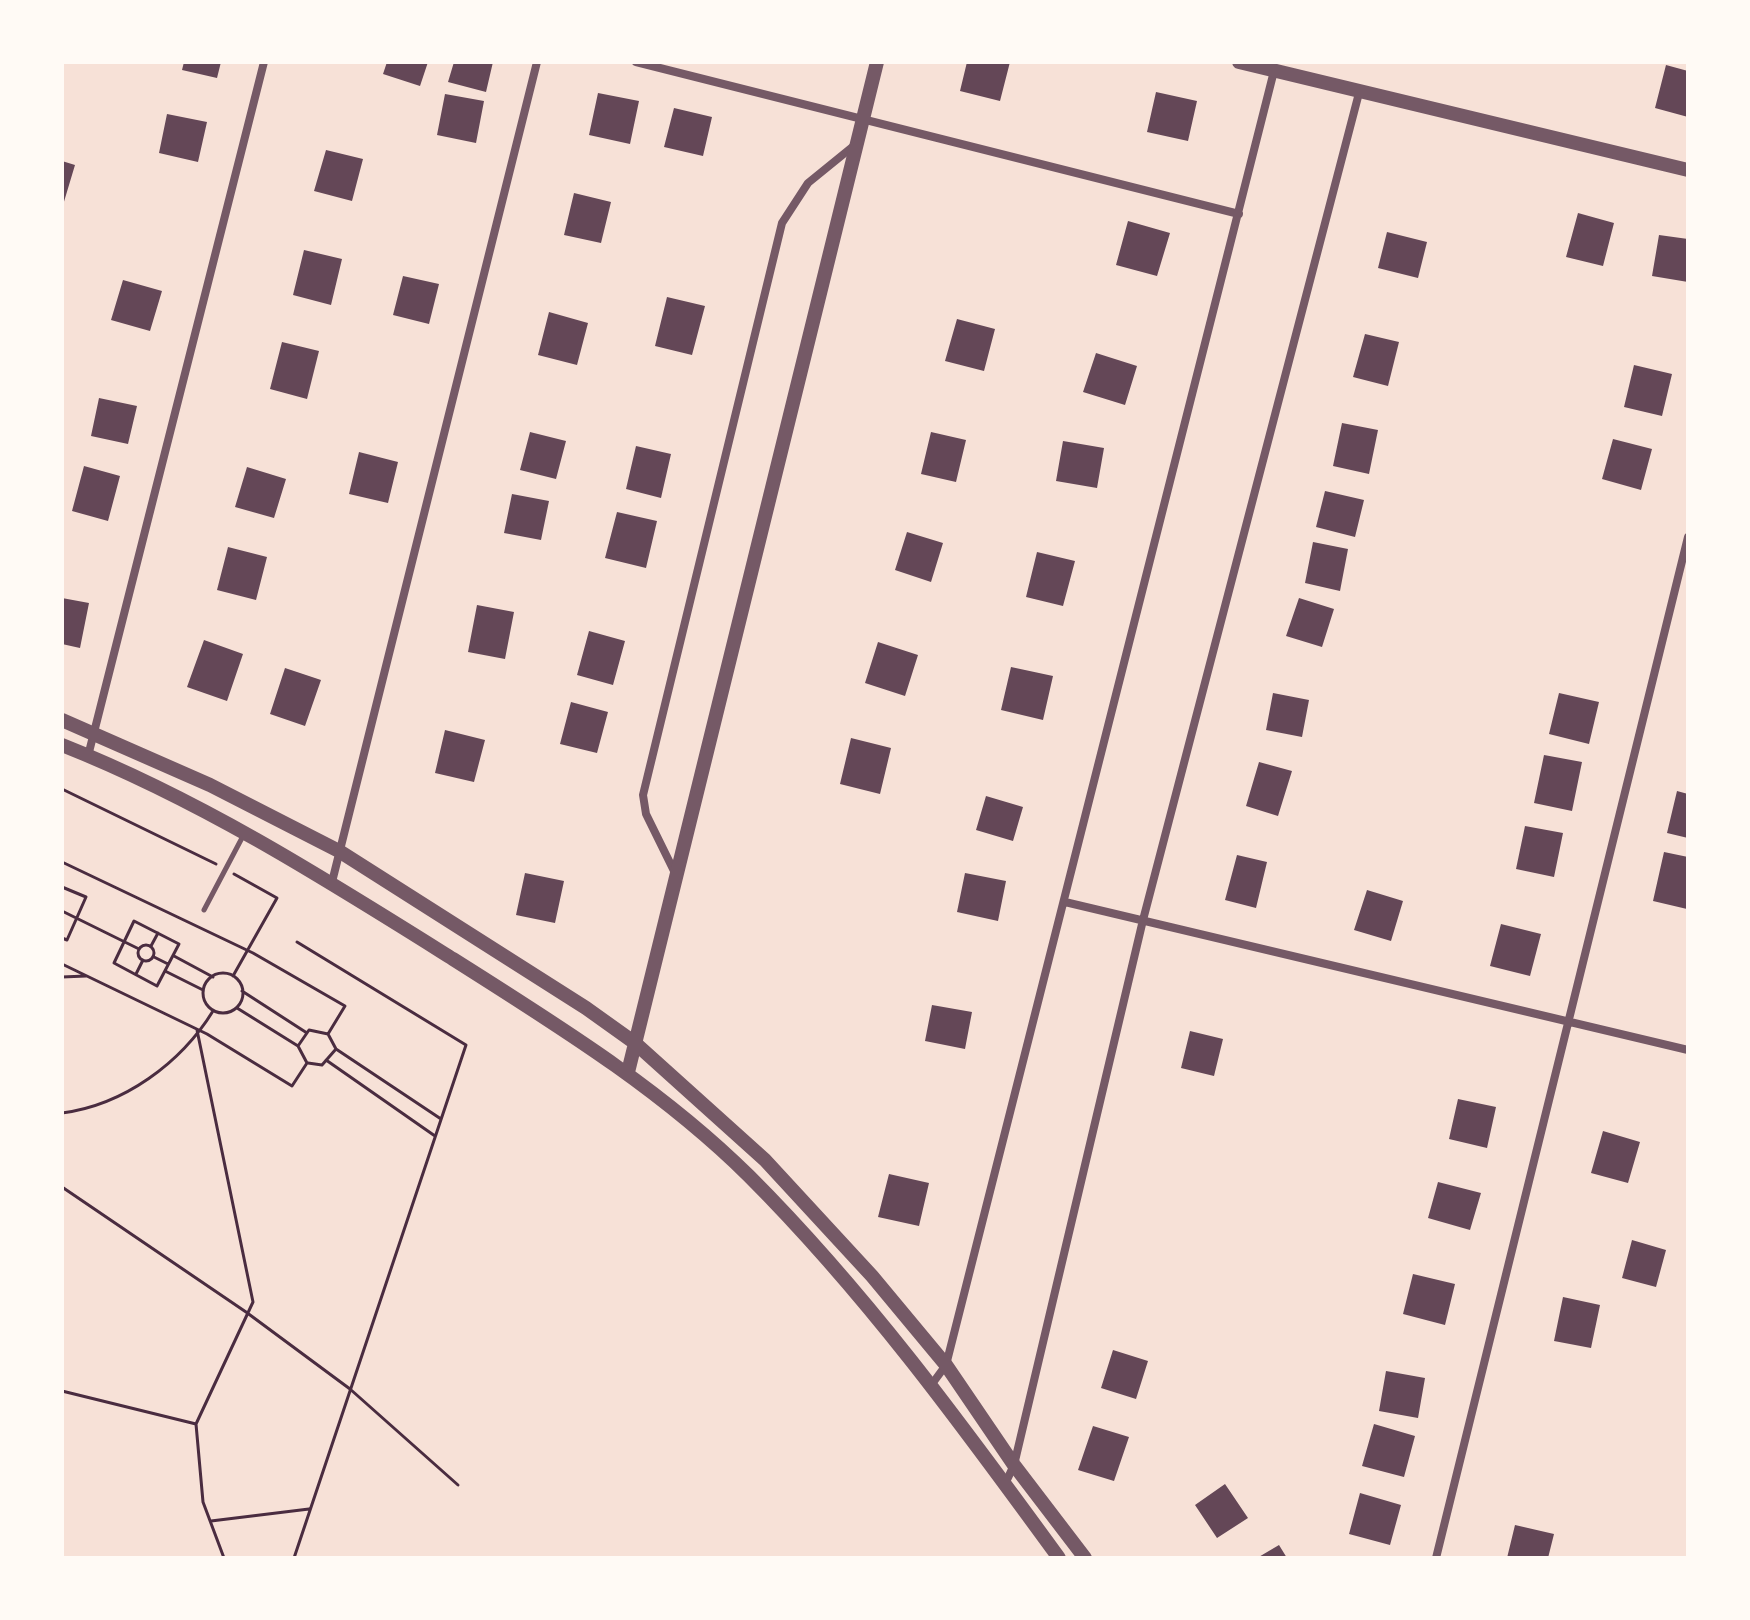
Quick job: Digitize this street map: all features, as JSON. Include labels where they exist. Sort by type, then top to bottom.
[{"type":"street","points":[[88,756],[264,62]]},
{"type":"street","points":[[332,882],[537,62]]},
{"type":"street","points":[[636,62],[864,122],[1239,214]]},
{"type":"street","points":[[628,1072],[877,62]]},
{"type":"street","points":[[1239,62],[1688,170]]},
{"type":"street","points":[[932,1384],[946,1365],[1274,71]]},
{"type":"street","points":[[1005,1484],[1014,1465],[1143,920],[1359,93]]},
{"type":"street","points":[[678,879],[654,833],[643,795],[778,239],[793,202],[808,183],[859,141]]},
{"type":"street","points":[[1436,1558],[1688,537]]},
{"type":"street","points":[[62,720],[210,785],[339,851],[586,1008],[635,1043],[765,1160],[872,1276],[946,1365],[1014,1465],[1085,1558]]},
{"type":"street","points":[[62,745],[245,831],[332,882],[628,1072],[748,1175],[860,1295],[932,1384],[1059,1558]]},
{"type":"street","points":[[1065,902],[1688,1050]]},
{"type":"lane","points":[[204,910],[245,831]]},
{"type":"path","points":[[62,789],[277,898],[233,976]]},
{"type":"path","points":[[62,862],[248,951],[345,1006],[328,1034]]},
{"type":"path","points":[[62,938],[67,940],[86,897],[63,889]]},
{"type":"path","points":[[63,903],[62,911],[139,949]]},
{"type":"path","points":[[134,921],[179,944],[157,986],[114,963],[124,942],[134,921]]},
{"type":"path","points":[[154,957],[151,946],[158,933]]},
{"type":"path","points":[[294,1558],[466,1045],[297,942]]},
{"type":"path","points":[[143,960],[140,959],[141,945],[151,946]]},
{"type":"path","points":[[173,955],[213,977]]},
{"type":"path","points":[[136,975],[143,960],[154,957],[168,964]]},
{"type":"path","points":[[62,964],[198,1032],[292,1086],[307,1063]]},
{"type":"path","points":[[165,971],[203,990]]},
{"type":"path","points":[[237,1008],[225,1013],[213,1011],[204,1002],[203,990],[213,977],[220,973],[233,976],[242,991],[307,1033]]},
{"type":"path","points":[[62,977],[89,976]]},
{"type":"path","points":[[237,1008],[242,991]]},
{"type":"path","points":[[237,1008],[298,1046],[307,1063]]},
{"type":"path","points":[[62,1113],[85,1110],[143,1082],[198,1032],[213,1011]]},
{"type":"path","points":[[298,1046],[309,1030],[328,1034]]},
{"type":"path","points":[[198,1032],[253,1302],[196,1424],[203,1502],[224,1558]]},
{"type":"path","points":[[328,1034],[336,1049],[441,1119]]},
{"type":"path","points":[[307,1063],[322,1065],[336,1049]]},
{"type":"path","points":[[326,1060],[435,1136]]},
{"type":"path","points":[[62,1187],[246,1312],[350,1389],[458,1485]]},
{"type":"path","points":[[62,1391],[196,1424]]},
{"type":"path","points":[[211,1521],[309,1509]]},
{"type":"building","points":[[184,62],[221,62],[217,78],[182,70]]},
{"type":"building","points":[[387,62],[428,62],[420,86],[383,74]]},
{"type":"building","points":[[454,62],[493,62],[486,92],[448,82]]},
{"type":"building","points":[[967,62],[1010,62],[1000,101],[960,91]]},
{"type":"building","points":[[1666,65],[1688,71],[1688,117],[1655,108]]},
{"type":"building","points":[[1156,92],[1197,101],[1188,141],[1147,132]]},
{"type":"building","points":[[598,93],[639,101],[630,144],[589,135]]},
{"type":"building","points":[[445,94],[484,101],[476,143],[437,135]]},
{"type":"building","points":[[674,108],[712,117],[703,156],[664,147]]},
{"type":"building","points":[[167,114],[207,122],[198,162],[159,153]]},
{"type":"building","points":[[326,150],[363,159],[352,201],[314,191]]},
{"type":"building","points":[[62,161],[75,165],[63,205],[62,204]]},
{"type":"building","points":[[574,193],[611,202],[601,243],[564,235]]},
{"type":"building","points":[[1578,213],[1614,223],[1603,266],[1566,257]]},
{"type":"building","points":[[1128,221],[1170,233],[1157,276],[1116,265]]},
{"type":"building","points":[[1387,232],[1427,242],[1418,278],[1378,268]]},
{"type":"building","points":[[1659,235],[1688,239],[1688,282],[1652,276]]},
{"type":"building","points":[[304,250],[342,259],[331,305],[293,295]]},
{"type":"building","points":[[403,276],[439,284],[429,324],[393,315]]},
{"type":"building","points":[[123,280],[162,291],[150,331],[111,320]]},
{"type":"building","points":[[667,297],[705,306],[692,355],[655,346]]},
{"type":"building","points":[[549,312],[588,323],[577,365],[538,355]]},
{"type":"building","points":[[957,319],[995,329],[984,371],[945,361]]},
{"type":"building","points":[[1365,334],[1399,342],[1388,386],[1353,377]]},
{"type":"building","points":[[282,342],[319,351],[307,399],[270,389]]},
{"type":"building","points":[[1096,353],[1137,366],[1125,405],[1083,392]]},
{"type":"building","points":[[1634,365],[1672,374],[1662,416],[1624,407]]},
{"type":"building","points":[[99,398],[137,406],[128,444],[91,436]]},
{"type":"building","points":[[1342,423],[1378,430],[1369,474],[1333,466]]},
{"type":"building","points":[[530,432],[566,441],[556,479],[520,470]]},
{"type":"building","points":[[931,432],[966,440],[956,482],[921,474]]},
{"type":"building","points":[[1613,439],[1652,449],[1641,490],[1602,479]]},
{"type":"building","points":[[1063,441],[1104,448],[1097,488],[1056,481]]},
{"type":"building","points":[[636,446],[671,454],[661,498],[626,489]]},
{"type":"building","points":[[359,452],[398,462],[388,503],[349,494]]},
{"type":"building","points":[[84,466],[120,476],[108,521],[72,511]]},
{"type":"building","points":[[247,467],[286,479],[274,518],[235,507]]},
{"type":"building","points":[[1325,491],[1364,500],[1355,537],[1316,527]]},
{"type":"building","points":[[512,494],[549,501],[541,540],[504,533]]},
{"type":"building","points":[[617,512],[657,521],[646,568],[605,558]]},
{"type":"building","points":[[907,532],[943,543],[931,582],[895,570]]},
{"type":"building","points":[[1313,542],[1348,549],[1340,591],[1305,583]]},
{"type":"building","points":[[228,547],[267,557],[256,600],[217,590]]},
{"type":"building","points":[[1037,552],[1075,561],[1063,606],[1026,597]]},
{"type":"building","points":[[62,598],[89,603],[80,648],[62,644]]},
{"type":"building","points":[[1299,598],[1334,609],[1322,647],[1286,636]]},
{"type":"building","points":[[477,605],[514,612],[505,659],[468,652]]},
{"type":"building","points":[[589,631],[625,641],[613,685],[577,675]]},
{"type":"building","points":[[204,640],[243,654],[227,701],[187,687]]},
{"type":"building","points":[[878,642],[918,655],[905,696],[865,683]]},
{"type":"building","points":[[1011,667],[1053,676],[1043,720],[1001,710]]},
{"type":"building","points":[[285,668],[321,680],[305,726],[270,714]]},
{"type":"building","points":[[1273,693],[1309,700],[1302,737],[1266,730]]},
{"type":"building","points":[[1559,693],[1599,702],[1589,744],[1549,734]]},
{"type":"building","points":[[571,702],[608,712],[597,753],[560,744]]},
{"type":"building","points":[[445,730],[485,740],[474,782],[435,773]]},
{"type":"building","points":[[851,738],[891,748],[880,794],[840,784]]},
{"type":"building","points":[[1544,755],[1582,762],[1572,811],[1534,803]]},
{"type":"building","points":[[1259,762],[1292,771],[1278,816],[1246,806]]},
{"type":"building","points":[[1677,791],[1688,794],[1688,838],[1667,833]]},
{"type":"building","points":[[986,796],[1023,807],[1013,841],[976,830]]},
{"type":"building","points":[[1525,826],[1563,833],[1554,877],[1516,869]]},
{"type":"building","points":[[1664,852],[1688,857],[1687,909],[1653,901]]},
{"type":"building","points":[[1237,855],[1267,862],[1256,908],[1225,900]]},
{"type":"building","points":[[525,873],[564,881],[555,923],[516,915]]},
{"type":"building","points":[[965,873],[1006,881],[998,921],[957,912]]},
{"type":"building","points":[[1367,890],[1403,901],[1391,941],[1354,930]]},
{"type":"building","points":[[1501,924],[1541,934],[1530,976],[1490,966]]},
{"type":"building","points":[[932,1005],[972,1012],[965,1049],[925,1041]]},
{"type":"building","points":[[1190,1031],[1223,1039],[1214,1076],[1181,1068]]},
{"type":"building","points":[[1458,1099],[1496,1107],[1487,1148],[1449,1139]]},
{"type":"building","points":[[1603,1131],[1640,1142],[1628,1183],[1591,1173]]},
{"type":"building","points":[[889,1174],[929,1183],[919,1226],[878,1217]]},
{"type":"building","points":[[1438,1182],[1481,1193],[1470,1230],[1428,1218]]},
{"type":"building","points":[[1632,1240],[1666,1250],[1656,1287],[1622,1278]]},
{"type":"building","points":[[1413,1274],[1455,1284],[1445,1325],[1403,1314]]},
{"type":"building","points":[[1563,1297],[1600,1305],[1591,1348],[1554,1341]]},
{"type":"building","points":[[1113,1350],[1148,1361],[1136,1399],[1101,1388]]},
{"type":"building","points":[[1386,1371],[1425,1378],[1418,1418],[1379,1411]]},
{"type":"building","points":[[1374,1424],[1415,1436],[1404,1477],[1362,1466]]},
{"type":"building","points":[[1093,1426],[1129,1437],[1114,1481],[1078,1470]]},
{"type":"building","points":[[1225,1484],[1248,1518],[1217,1538],[1195,1505]]},
{"type":"building","points":[[1360,1493],[1401,1505],[1390,1545],[1349,1534]]},
{"type":"building","points":[[1515,1525],[1554,1534],[1548,1558],[1507,1558]]},
{"type":"building","points":[[1279,1545],[1287,1558],[1257,1558]]}]
